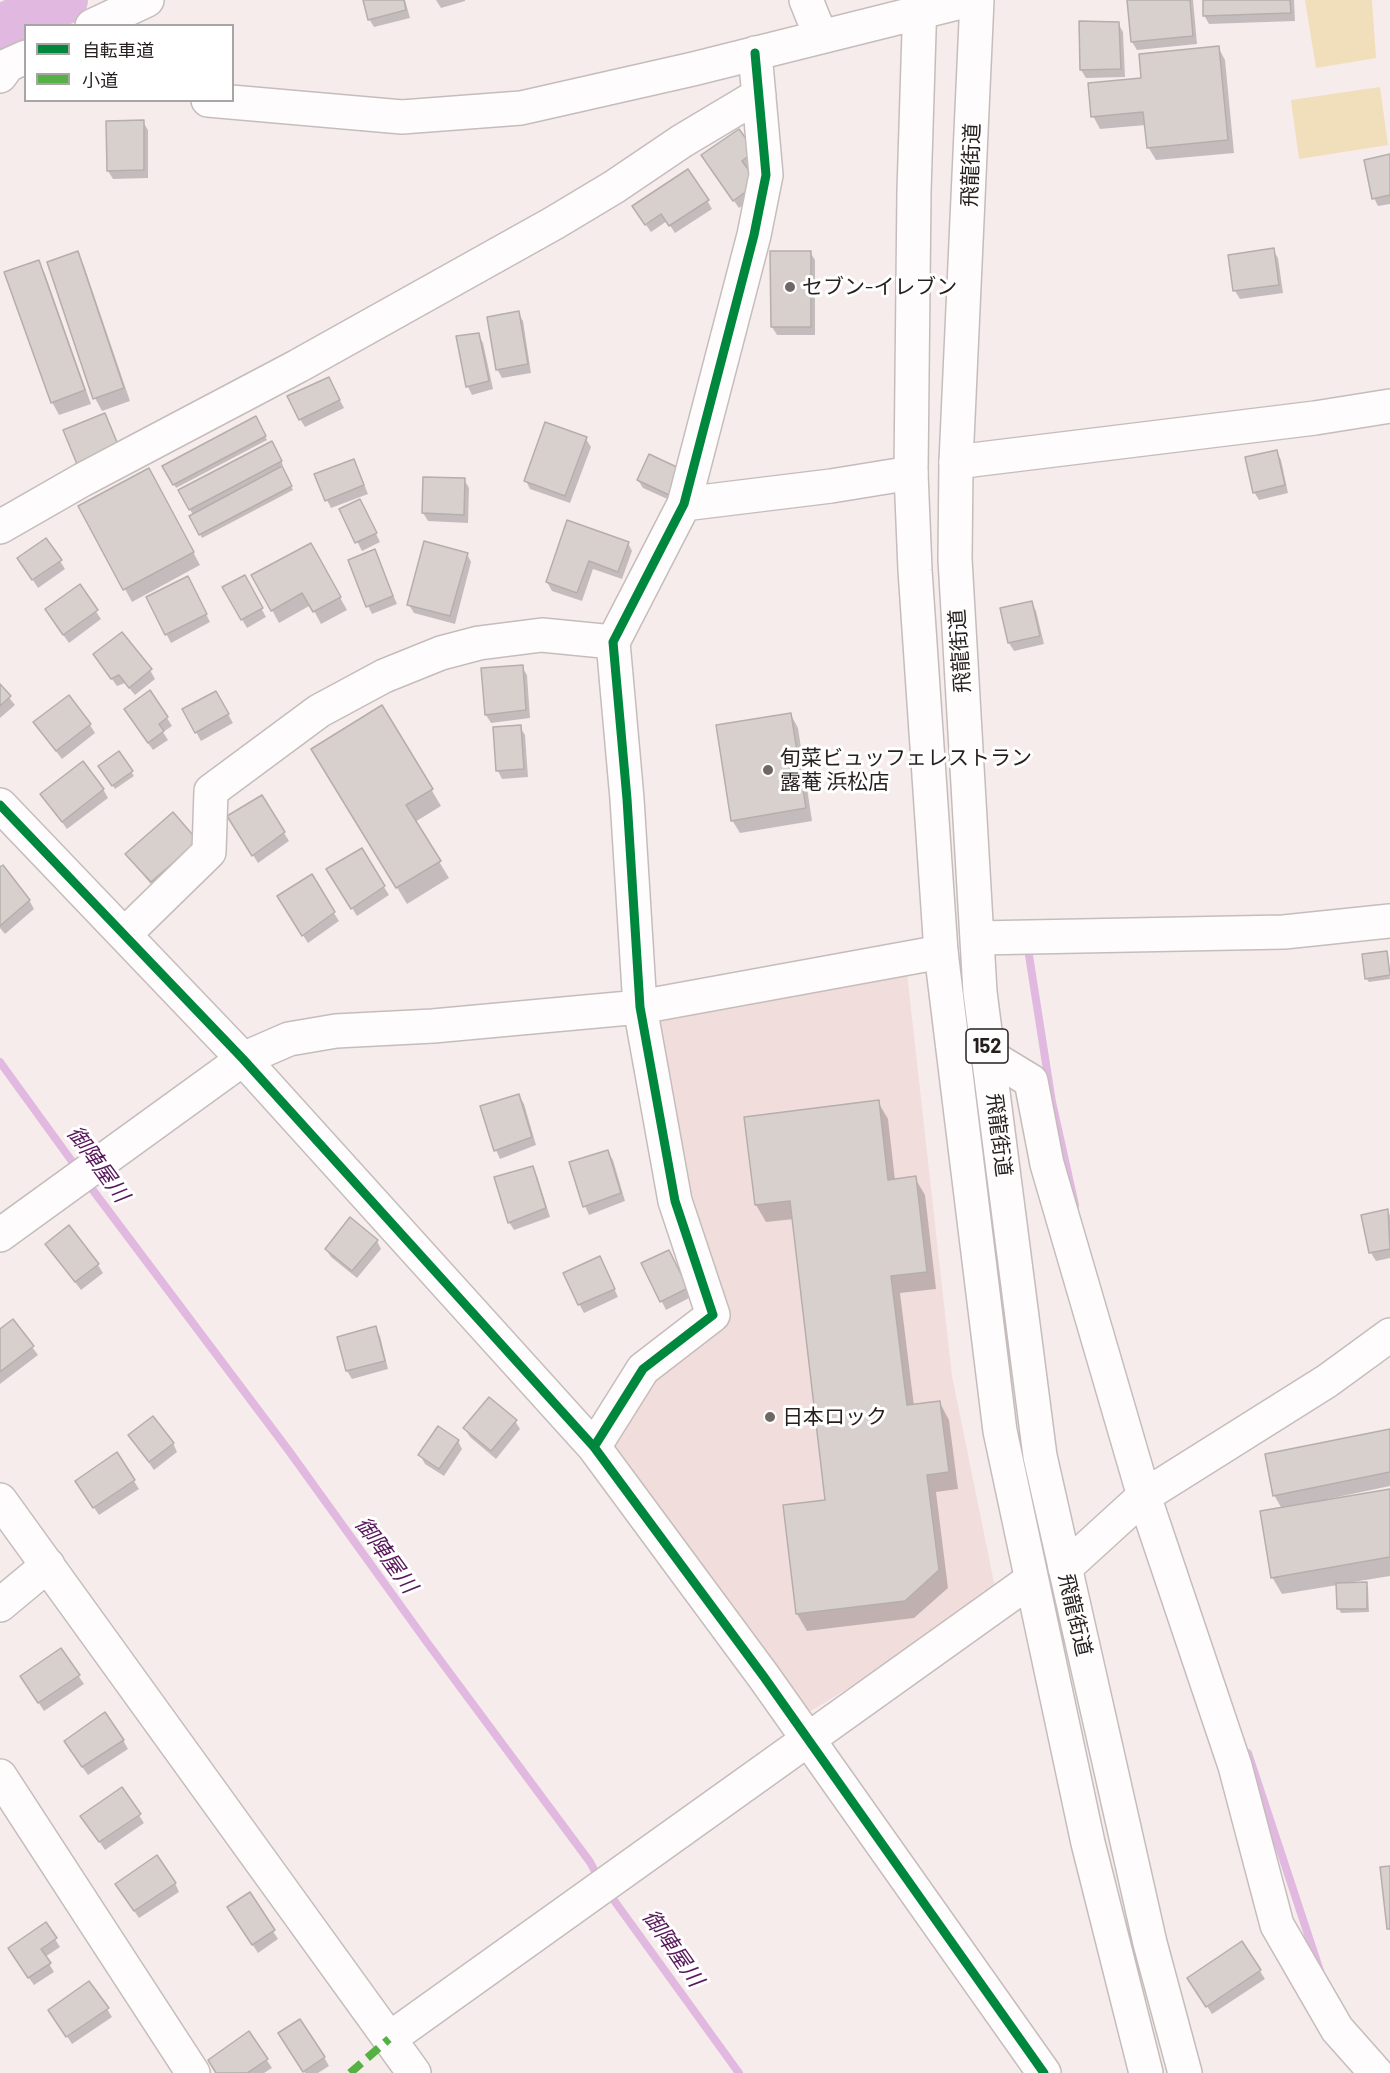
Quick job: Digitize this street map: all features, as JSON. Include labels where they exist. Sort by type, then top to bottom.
[{"type":"main road","points":[[96,24],[147,0]]},
{"type":"main road","points":[[806,0],[821,37]]},
{"type":"main road","points":[[231,102],[402,117],[521,108],[821,37],[919,7],[969,0]]},
{"type":"main road","name":"飛龍街道","points":[[977,0],[956,462],[955,559],[980,992],[1040,1456],[1150,1943],[1185,2073]]},
{"type":"main road","name":"飛龍街道","points":[[919,7],[911,473],[916,582],[941,952],[1000,1431],[1088,1843],[1146,2073]]},
{"type":"main road","points":[[594,1447],[643,1369],[713,1315],[675,1201],[640,1007],[627,799],[613,642],[684,504],[754,235],[766,175],[755,53]]},
{"type":"main road","points":[[0,76],[8,65],[24,58]]},
{"type":"main road","points":[[0,84],[24,85]]},
{"type":"main road","points":[[0,526],[92,474],[298,366],[554,223],[759,95]]},
{"type":"main road","points":[[956,462],[1390,406]]},
{"type":"main road","points":[[684,504],[831,486],[911,473]]},
{"type":"main road","points":[[125,934],[209,852],[211,792],[318,711],[384,676],[441,653],[479,643],[542,636],[613,642]]},
{"type":"main road","points":[[0,805],[243,1059],[594,1447],[764,1677],[1044,2073]]},
{"type":"main road","points":[[978,938],[1284,932],[1390,921]]},
{"type":"main road","points":[[0,1235],[243,1059],[289,1039],[336,1031],[433,1026],[640,1007],[941,952]]},
{"type":"main road","points":[[988,1055],[1031,1081],[1047,1164],[1144,1496],[1235,1766],[1277,1925],[1337,2029],[1376,2073]]},
{"type":"main road","points":[[1065,1568],[1144,1496],[1327,1381],[1390,1335]]},
{"type":"main road","points":[[0,1500],[414,2073]]},
{"type":"main road","points":[[0,1605],[48,1565]]},
{"type":"main road","points":[[389,2039],[1031,1580]]},
{"type":"main road","points":[[0,1776],[194,2073]]},
{"type":"shaded area","points":[[1305,0],[1372,0],[1376,58],[1316,68]]},
{"type":"shaded area","points":[[1380,87],[1388,145],[1299,159],[1291,100]]},
{"type":"shaded area","points":[[907,973],[952,1376],[997,1597],[806,1714],[610,1449],[652,1377],[730,1319],[683,1197],[650,1015]]},
{"type":"building","points":[[363,0],[404,0],[406,10],[368,20]]},
{"type":"building","points":[[1127,0],[1190,0],[1193,36],[1131,42]]},
{"type":"building","points":[[1203,0],[1290,0],[1291,13],[1203,16]]},
{"type":"building","points":[[1079,21],[1119,22],[1121,69],[1080,70]]},
{"type":"building","points":[[1219,46],[1228,140],[1147,148],[1143,112],[1091,117],[1088,83],[1141,78],[1139,54]]},
{"type":"building","points":[[144,120],[144,170],[107,171],[106,121]]},
{"type":"building","points":[[739,129],[755,151],[742,161],[758,183],[733,201],[701,155]]},
{"type":"building","points":[[1390,154],[1390,195],[1372,199],[1364,160]]},
{"type":"building","points":[[688,169],[709,200],[669,226],[661,214],[645,225],[632,206]]},
{"type":"building","points":[[1274,248],[1279,285],[1233,291],[1228,255]]},
{"type":"building","points":[[78,251],[124,388],[93,399],[47,262]]},
{"type":"building","points":[[770,251],[811,251],[811,327],[771,327]]},
{"type":"building","points":[[39,260],[85,390],[51,403],[4,272]]},
{"type":"building","points":[[519,311],[528,364],[496,370],[487,317]]},
{"type":"building","points":[[479,333],[489,381],[466,387],[456,336]]},
{"type":"building","points":[[329,377],[340,400],[299,420],[287,396]]},
{"type":"building","points":[[105,413],[121,452],[79,469],[63,430]]},
{"type":"building","points":[[256,416],[266,436],[173,485],[162,466]]},
{"type":"building","points":[[545,422],[587,437],[565,496],[524,481]]},
{"type":"building","points":[[272,441],[282,461],[189,510],[178,490]]},
{"type":"building","points":[[1277,450],[1285,485],[1253,493],[1245,457]]},
{"type":"building","points":[[649,454],[681,469],[669,495],[637,480]]},
{"type":"building","points":[[354,459],[364,485],[325,501],[314,474]]},
{"type":"building","points":[[282,466],[292,486],[199,535],[189,516]]},
{"type":"building","points":[[149,468],[194,552],[123,590],[78,506]]},
{"type":"building","points":[[423,477],[465,478],[464,515],[422,513]]},
{"type":"building","points":[[360,499],[377,533],[355,543],[339,509]]},
{"type":"building","points":[[567,520],[629,542],[618,572],[589,561],[577,593],[546,582]]},
{"type":"building","points":[[46,538],[62,560],[32,580],[17,558]]},
{"type":"building","points":[[424,541],[468,553],[450,616],[407,605]]},
{"type":"building","points":[[311,543],[341,597],[313,612],[302,593],[271,611],[251,575]]},
{"type":"building","points":[[375,549],[393,596],[366,607],[348,560]]},
{"type":"building","points":[[245,575],[263,608],[241,620],[222,587]]},
{"type":"building","points":[[188,576],[207,614],[165,635],[146,597]]},
{"type":"building","points":[[80,584],[98,610],[63,635],[45,609]]},
{"type":"building","points":[[1032,601],[1040,636],[1008,643],[1000,608]]},
{"type":"building","points":[[122,632],[152,669],[129,688],[119,675],[111,679],[93,654]]},
{"type":"building","points":[[523,665],[526,710],[485,715],[481,668]]},
{"type":"building","points":[[0,684],[11,696],[0,706]]},
{"type":"building","points":[[150,690],[168,717],[159,724],[164,731],[148,743],[124,709]]},
{"type":"building","points":[[216,691],[229,714],[195,733],[182,709]]},
{"type":"building","points":[[69,695],[91,724],[56,751],[33,722]]},
{"type":"building","points":[[382,705],[433,789],[406,805],[441,861],[396,888],[311,749]]},
{"type":"building","points":[[791,713],[806,808],[731,821],[716,725]]},
{"type":"building","points":[[521,725],[524,769],[496,771],[493,727]]},
{"type":"building","points":[[119,751],[133,771],[112,786],[98,766]]},
{"type":"building","points":[[83,761],[104,789],[62,822],[40,794]]},
{"type":"building","points":[[262,795],[285,832],[252,856],[227,816]]},
{"type":"building","points":[[173,812],[198,841],[151,882],[125,854]]},
{"type":"building","points":[[362,848],[385,886],[351,909],[326,869]]},
{"type":"building","points":[[3,865],[30,900],[0,926],[0,867]]},
{"type":"building","points":[[312,874],[335,912],[302,936],[277,896]]},
{"type":"building","points":[[1387,951],[1390,975],[1365,979],[1362,954]]},
{"type":"building","points":[[519,1094],[532,1137],[494,1151],[480,1106]]},
{"type":"building","points":[[879,1100],[888,1180],[916,1176],[927,1272],[891,1276],[907,1405],[940,1401],[949,1472],[927,1475],[939,1570],[905,1601],[796,1614],[783,1505],[825,1500],[790,1201],[755,1205],[744,1117]]},
{"type":"building","points":[[608,1150],[621,1193],[583,1207],[569,1162]]},
{"type":"building","points":[[533,1166],[546,1208],[508,1223],[494,1177]]},
{"type":"building","points":[[1388,1209],[1390,1249],[1369,1253],[1361,1215]]},
{"type":"building","points":[[350,1217],[378,1240],[352,1271],[325,1249]]},
{"type":"building","points":[[69,1225],[99,1264],[75,1282],[45,1244]]},
{"type":"building","points":[[669,1250],[688,1288],[660,1302],[641,1263]]},
{"type":"building","points":[[600,1256],[615,1289],[578,1305],[563,1273]]},
{"type":"building","points":[[13,1319],[34,1346],[0,1372],[0,1329]]},
{"type":"building","points":[[376,1326],[385,1361],[346,1371],[337,1337]]},
{"type":"building","points":[[489,1397],[517,1420],[491,1451],[463,1428]]},
{"type":"building","points":[[153,1416],[174,1443],[149,1462],[128,1435]]},
{"type":"building","points":[[438,1426],[459,1440],[439,1469],[418,1455]]},
{"type":"building","points":[[1390,1429],[1390,1472],[1273,1496],[1265,1454]]},
{"type":"building","points":[[117,1452],[135,1480],[93,1508],[75,1481]]},
{"type":"building","points":[[1390,1489],[1390,1557],[1271,1578],[1260,1511]]},
{"type":"building","points":[[1367,1582],[1367,1609],[1337,1609],[1336,1583]]},
{"type":"building","points":[[61,1648],[80,1675],[38,1703],[20,1676]]},
{"type":"building","points":[[105,1712],[124,1740],[82,1767],[64,1741]]},
{"type":"building","points":[[122,1787],[141,1814],[99,1842],[80,1816]]},
{"type":"building","points":[[157,1855],[176,1883],[134,1911],[115,1884]]},
{"type":"building","points":[[1390,1866],[1390,1929],[1387,1929],[1380,1867]]},
{"type":"building","points":[[250,1892],[275,1930],[252,1945],[227,1907]]},
{"type":"building","points":[[46,1922],[57,1938],[41,1949],[51,1963],[28,1978],[8,1948]]},
{"type":"building","points":[[1242,1941],[1261,1970],[1206,2007],[1187,1978]]},
{"type":"building","points":[[89,1981],[109,2008],[66,2037],[48,2010]]},
{"type":"building","points":[[300,2019],[325,2057],[303,2072],[278,2033]]},
{"type":"building","points":[[249,2031],[268,2059],[247,2073],[216,2073],[208,2060]]},
{"type":"waterway","points":[[0,30],[63,0]]},
{"type":"waterway","points":[[1028,949],[1052,1102],[1075,1205]]},
{"type":"waterway","name":"御陣屋川","points":[[0,1062],[79,1171]]},
{"type":"waterway","name":"御陣屋川","points":[[86,1181],[289,1451],[590,1862],[599,1879]]},
{"type":"waterway","points":[[1248,1753],[1320,1971]]},
{"type":"waterway","name":"御陣屋川","points":[[608,1892],[739,2073]]},
{"type":"marked path","points":[[350,2073],[389,2039]]},
{"type":"cycle path","points":[[594,1447],[643,1369],[713,1315],[675,1201],[640,1007],[627,799],[613,642],[684,504],[754,235],[766,175],[755,53]]},
{"type":"cycle path","points":[[0,805],[243,1059],[594,1447],[764,1677],[1044,2073]]},
{"type":"place","name":"セブン-イレブン","points":[[790,287]]},
{"type":"place","name":"旬菜ビュッフェレストラン 露菴 浜松店","points":[[768,770]]},
{"type":"place","name":"日本ロック","points":[[770,1417]]}]
